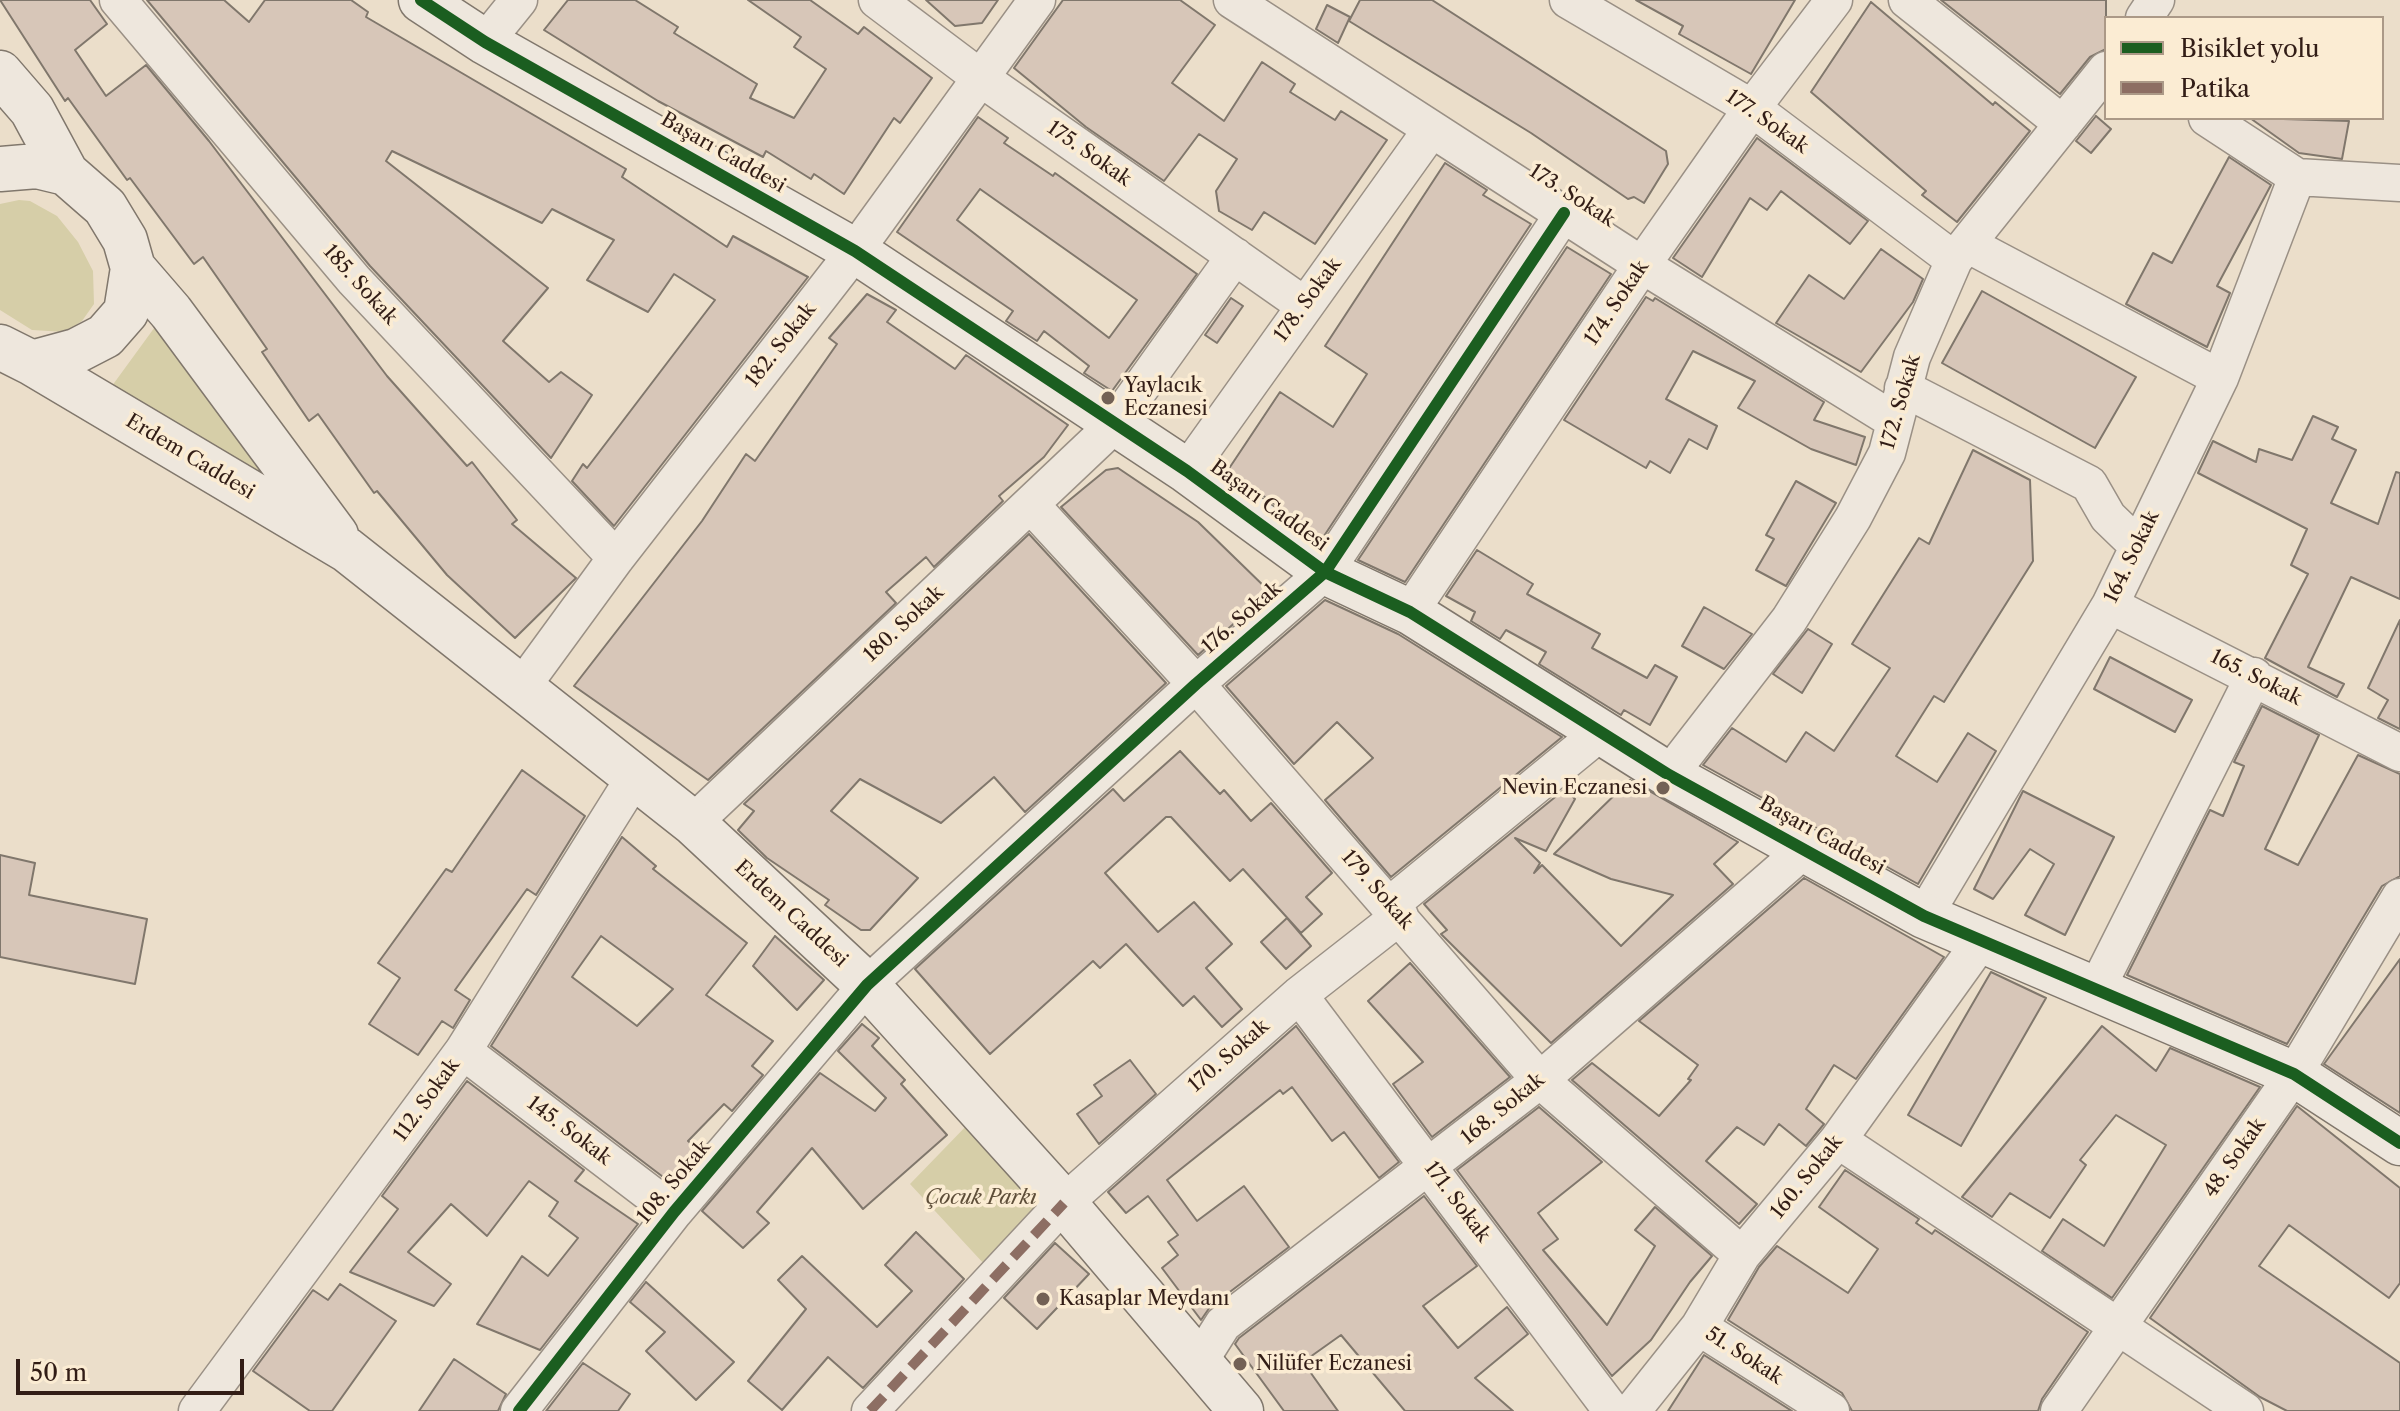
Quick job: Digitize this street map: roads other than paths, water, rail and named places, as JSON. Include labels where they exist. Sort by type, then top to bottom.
[{"type":"main road","name":"Başarı Caddesi","points":[[421,0],[485,42],[855,251],[1187,471],[1325,572],[1410,612],[1669,775],[1924,916],[2294,1074],[2400,1143]]},
{"type":"main road","points":[[0,73],[32,110],[66,173],[105,207],[125,240],[133,268],[126,312],[105,336],[76,351],[16,355]]},
{"type":"main road","points":[[0,169],[37,166],[66,173]]},
{"type":"main road","name":"Erdem Caddesi","points":[[133,268],[171,312],[347,550]]},
{"type":"main road","name":"Erdem Caddesi","points":[[16,355],[347,550],[693,823],[867,985],[1064,1203],[1241,1411]]},
{"type":"street","name":"185. Sokak","points":[[118,0],[354,280],[616,558]]},
{"type":"street","points":[[485,42],[519,0]]},
{"type":"street","name":"175. Sokak","points":[[877,0],[982,79],[1304,305]]},
{"type":"street","name":"182. Sokak","points":[[521,688],[616,558],[855,251],[1037,0]]},
{"type":"street","name":"173. Sokak","points":[[1232,0],[1642,265],[1898,404],[2089,484],[2108,517],[2138,546]]},
{"type":"street","name":"177. Sokak","points":[[1568,0],[1752,108],[1961,252],[2220,378]]},
{"type":"street","name":"174. Sokak","points":[[1410,612],[1642,265],[1752,108],[1834,0]]},
{"type":"street","points":[[1907,0],[2063,124]]},
{"type":"street","name":"172. Sokak","points":[[1669,775],[1789,620],[1853,518],[1887,453],[1912,357],[1961,252],[2104,73]]},
{"type":"street","points":[[2210,120],[2297,177],[2400,183]]},
{"type":"street","name":"178. Sokak","points":[[1187,471],[1431,130]]},
{"type":"street","name":"164. Sokak","points":[[1924,916],[2110,605],[2220,378],[2297,177]]},
{"type":"street","name":"176. Sokak","points":[[867,985],[1196,684],[1325,572],[1564,213]]},
{"type":"street","name":"180. Sokak","points":[[693,823],[1114,425],[1235,256]]},
{"type":"street","name":"179. Sokak","points":[[1031,505],[1196,684],[1540,1080],[1742,1255]]},
{"type":"street","name":"165. Sokak","points":[[2110,605],[2400,753]]},
{"type":"street","points":[[2096,990],[2254,676]]},
{"type":"street","name":"170. Sokak","points":[[870,1411],[1064,1203],[1601,732]]},
{"type":"street","name":"112. Sokak","points":[[197,1411],[463,1051],[636,775]]},
{"type":"street","name":"168. Sokak","points":[[1199,1362],[1223,1324],[1431,1168],[1540,1080],[1805,849]]},
{"type":"street","name":"48. Sokak","points":[[2059,1411],[2294,1074],[2400,897]]},
{"type":"street","name":"160. Sokak","points":[[1632,1411],[1699,1327],[1742,1255],[1838,1140],[1981,941]]},
{"type":"street","name":"108. Sokak","points":[[519,1411],[674,1212],[867,985]]},
{"type":"street","name":"171. Sokak","points":[[1299,995],[1612,1411]]},
{"type":"street","name":"145. Sokak","points":[[463,1051],[674,1212]]},
{"type":"street","points":[[1838,1140],[2245,1411]]},
{"type":"street","name":"51. Sokak","points":[[1699,1327],[1831,1411]]},
{"type":"place","name":"Yaylacık Eczanesi","points":[[1108,398]]},
{"type":"place","name":"Nevin Eczanesi","points":[[1663,788]]},
{"type":"place","name":"Kasaplar Meydanı","points":[[1043,1299]]},
{"type":"place","name":"Nilüfer Eczanesi","points":[[1240,1364]]},
{"type":"park label","name":"Çocuk Parkı","points":[[981,1198]]}]
